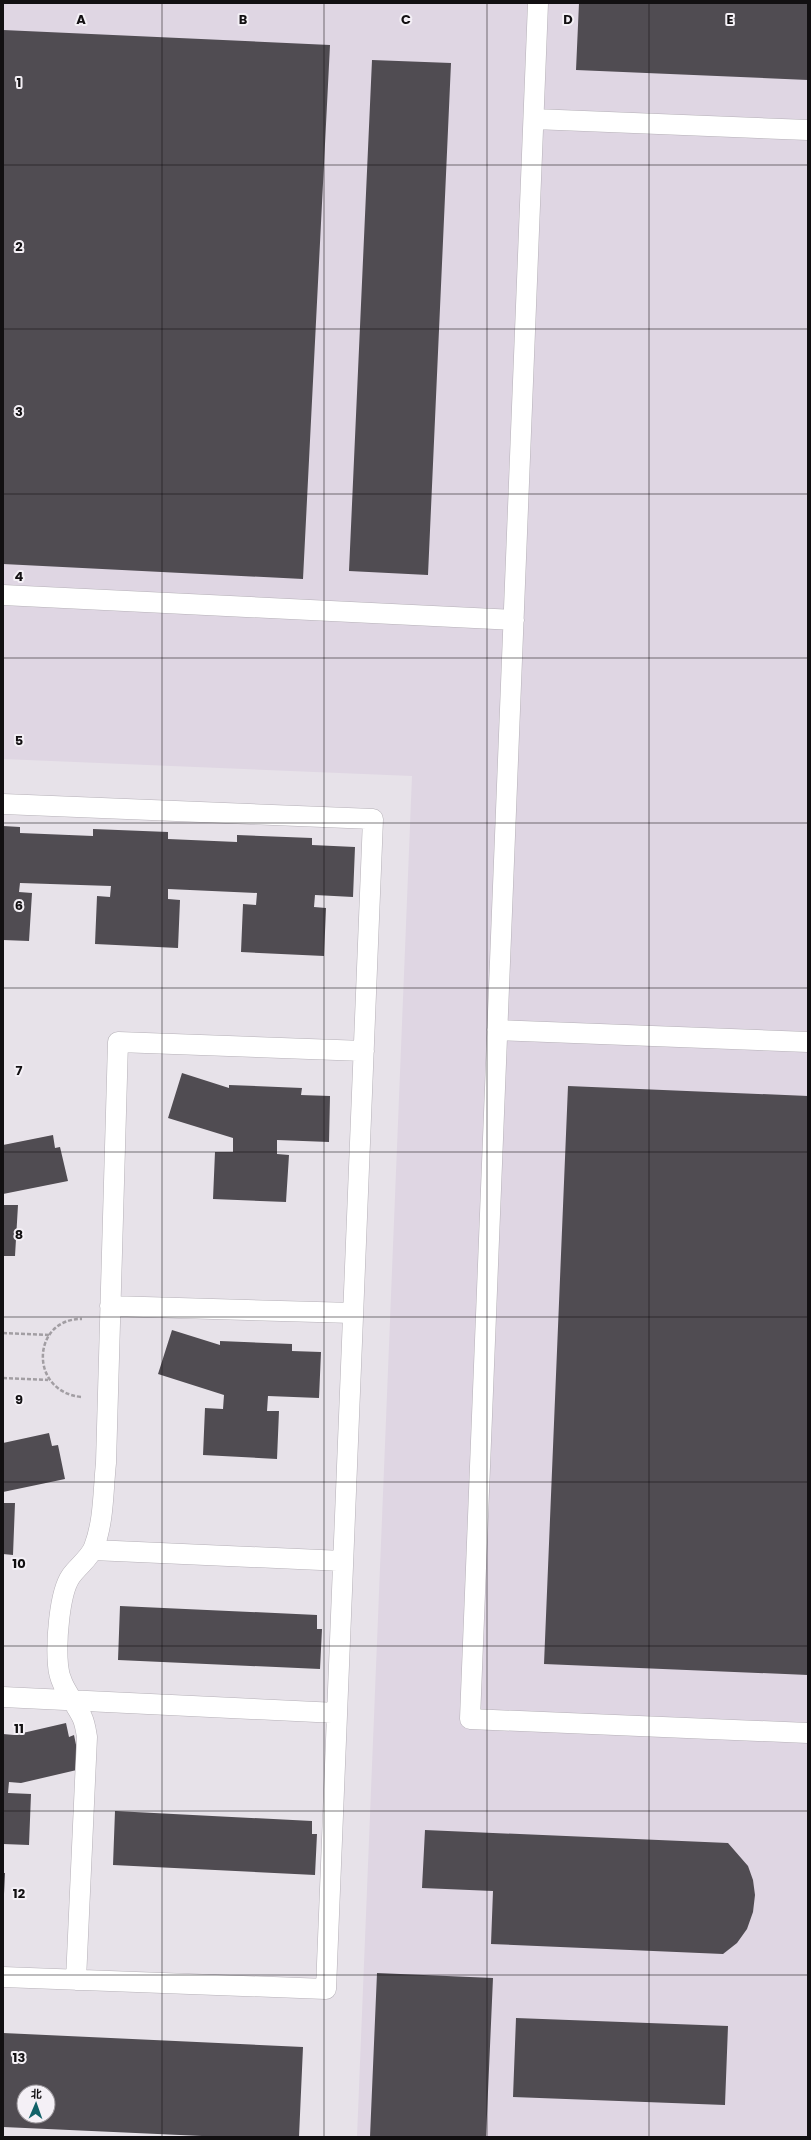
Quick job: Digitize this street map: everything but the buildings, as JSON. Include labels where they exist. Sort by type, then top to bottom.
[{"type":"lane","points":[[538,3],[470,1719],[808,1733]]},
{"type":"lane","points":[[534,119],[808,130]]},
{"type":"lane","points":[[3,595],[514,620]]},
{"type":"lane","points":[[3,804],[373,819],[326,1989],[3,1977]]},
{"type":"lane","points":[[497,1030],[808,1042]]},
{"type":"lane","points":[[76,1980],[87,1737],[82,1718],[62,1683],[58,1664],[60,1613],[68,1582],[93,1550],[100,1528],[106,1463],[118,1042],[364,1051]]},
{"type":"lane","points":[[110,1306],[353,1313]]},
{"type":"lane","points":[[93,1550],[343,1561]]},
{"type":"lane","points":[[3,1697],[337,1713]]},
{"type":"path","points":[[108,1384],[100,1391],[81,1397],[70,1396],[60,1391],[49,1380],[42,1362],[42,1351],[50,1335],[64,1323],[76,1319],[88,1320],[100,1324],[109,1331]]},
{"type":"path","points":[[3,1333],[50,1335]]},
{"type":"path","points":[[3,1378],[49,1380]]},
{"type":"shaded area","points":[[3,3],[808,3],[808,2137],[357,2137],[412,776],[3,759]]}]
